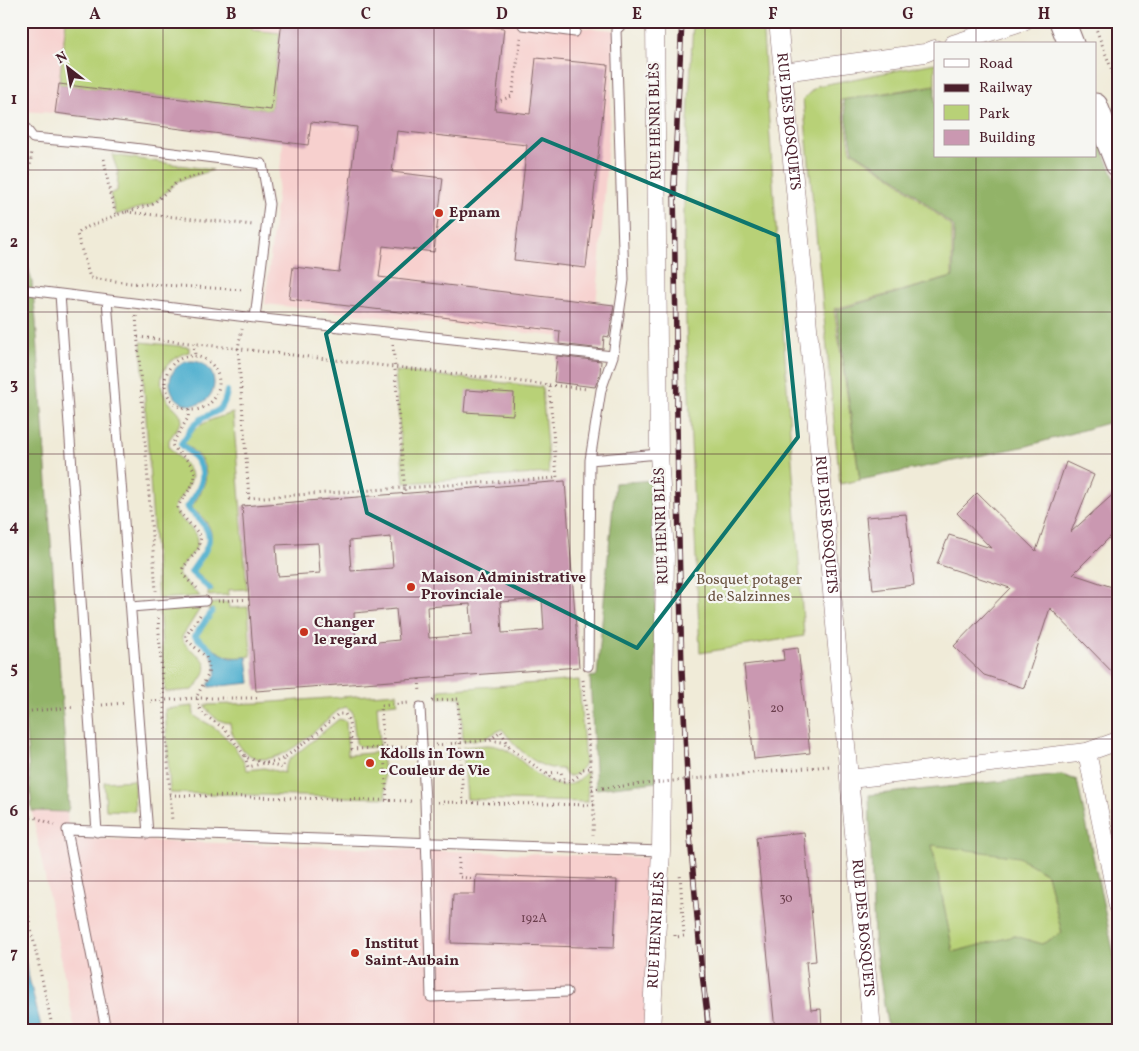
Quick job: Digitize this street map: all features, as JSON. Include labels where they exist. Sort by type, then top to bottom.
[{"type":"main road","points":[[1062,21],[1070,42]]},
{"type":"main road","points":[[1096,109],[1118,164]]},
{"type":"street","name":"RUE HENRI BLÈS","points":[[651,1030],[661,851],[665,554],[659,454],[655,21]]},
{"type":"street","name":"RUE DES BOSQUETS","points":[[778,21],[799,229],[872,1030]]},
{"type":"street","points":[[959,42],[1024,21]]},
{"type":"street","points":[[783,72],[934,49]]},
{"type":"street","points":[[849,772],[1087,752],[1118,741]]},
{"type":"street","points":[[1087,752],[1118,906]]},
{"type":"lane","points":[[523,25],[575,32],[577,21]]},
{"type":"lane","points":[[585,669],[590,460],[601,390],[614,356],[624,280],[616,30],[625,21]]},
{"type":"lane","points":[[21,122],[33,138],[101,144],[262,164],[269,204],[255,318]]},
{"type":"lane","points":[[28,290],[245,317],[614,356]]},
{"type":"lane","points":[[60,294],[97,832]]},
{"type":"lane","points":[[107,300],[148,834]]},
{"type":"lane","points":[[590,460],[659,454]]},
{"type":"lane","points":[[131,607],[205,602]]},
{"type":"lane","points":[[420,706],[427,843],[431,997],[567,992]]},
{"type":"lane","points":[[106,1030],[67,830],[661,851]]},
{"type":"path","points":[[1093,21],[1118,86]]},
{"type":"path","points":[[496,102],[512,96],[519,56]]},
{"type":"path","points":[[21,234],[33,138]]},
{"type":"path","points":[[101,144],[116,216]]},
{"type":"path","points":[[230,159],[229,170],[213,170],[178,181],[153,204],[126,212],[83,229],[77,234],[90,278],[132,283],[247,290]]},
{"type":"path","points":[[126,212],[256,226]]},
{"type":"path","points":[[135,303],[173,834]]},
{"type":"path","points":[[245,317],[238,348],[249,498],[557,478],[549,384]]},
{"type":"path","points":[[392,332],[405,493]]},
{"type":"path","points":[[138,337],[601,390]]},
{"type":"path","points":[[194,343],[195,356]]},
{"type":"path","points":[[195,356],[210,363],[216,370],[219,377],[219,386],[212,401],[206,407],[189,410],[173,404],[165,389],[164,380],[167,372],[178,359],[195,356]]},
{"type":"path","points":[[189,410],[188,418],[172,444],[191,464],[196,475],[194,483],[178,508],[179,512],[201,536],[201,544],[182,572],[202,592],[205,608],[186,636],[187,640],[206,657],[209,666],[208,675],[197,696],[198,705],[203,714],[225,729],[246,756],[248,767],[275,762],[284,758],[314,736],[338,714],[345,714],[350,721],[352,749],[385,749],[489,740],[502,742],[553,779],[564,782],[572,780],[583,769],[590,768]]},
{"type":"path","points":[[205,602],[250,599]]},
{"type":"path","points":[[585,669],[590,768],[594,805],[593,849]]},
{"type":"path","points":[[248,698],[259,698]]},
{"type":"path","points":[[429,701],[458,699],[463,803]]},
{"type":"path","points":[[388,800],[381,706],[397,704]]},
{"type":"path","points":[[489,740],[501,731],[510,748]]},
{"type":"path","points":[[246,756],[283,768],[284,758]]},
{"type":"path","points":[[592,789],[783,770],[849,772]]},
{"type":"path","points":[[546,774],[561,772],[564,782]]},
{"type":"path","points":[[170,795],[594,805]]},
{"type":"path","points":[[21,820],[34,817],[67,830]]},
{"type":"path","points":[[460,844],[459,877],[476,879]]},
{"type":"path","points":[[21,872],[28,915],[53,1030]]},
{"type":"highlighted area","points":[[542,139],[778,236],[798,437],[637,648],[367,513],[326,334]]},
{"type":"shaded area","name":"Epnam","points":[[27,21],[493,21],[616,30],[598,284],[592,340],[265,304],[283,142],[55,113],[21,111],[21,68]]},
{"type":"shaded area","name":"Institut Saint-Aubain","points":[[32,811],[67,812],[68,838],[658,858],[644,1030],[75,1030]]},
{"type":"green space","points":[[66,21],[252,21],[252,30],[280,33],[271,110],[59,84]]},
{"type":"green space","name":"Bosquet potager de Salzinnes","points":[[693,21],[762,21],[804,636],[700,653],[684,277],[684,205]]},
{"type":"green space","points":[[934,63],[934,85],[841,100],[851,151],[896,180],[952,227],[952,277],[834,309],[860,480],[840,484],[803,99],[817,86]]},
{"type":"green space","points":[[934,86],[934,158],[1096,158],[1096,132],[1118,187],[1118,420],[1027,446],[860,480],[836,310],[953,277],[954,227],[898,180],[853,151],[843,100]]},
{"type":"green space","points":[[112,155],[213,170],[178,181],[153,204],[116,215],[110,194],[117,191],[118,172]]},
{"type":"green space","points":[[21,239],[32,282],[36,321],[69,807],[67,812],[32,811],[21,667]]},
{"type":"green space","points":[[141,342],[189,347],[189,352],[175,358],[165,368],[161,381],[165,396],[178,411],[182,421],[169,440],[169,447],[187,466],[192,476],[190,483],[174,507],[179,517],[194,532],[197,542],[194,551],[181,567],[179,576],[200,596],[158,599]]},
{"type":"green space","points":[[395,371],[542,387],[549,473],[404,483]]},
{"type":"green space","points":[[233,413],[247,589],[228,590],[228,595],[208,596],[208,592],[213,591],[212,587],[194,571],[210,545],[211,531],[201,516],[191,508],[202,489],[206,474],[200,459],[184,443],[188,436],[199,426]]},
{"type":"green space","points":[[654,480],[657,782],[596,789],[590,677],[597,676],[615,483]]},
{"type":"green space","points":[[228,602],[229,608],[248,607],[251,656],[234,657],[222,654],[210,647],[198,636],[214,612],[213,609],[208,610],[209,604]]},
{"type":"green space","points":[[201,607],[182,637],[185,644],[205,663],[202,678],[193,690],[165,692],[159,610]]},
{"type":"green space","points":[[579,680],[585,764],[578,773],[570,776],[567,776],[562,769],[544,766],[535,762],[520,750],[502,729],[484,739],[463,741],[461,697],[439,698],[439,690]]},
{"type":"green space","points":[[397,693],[398,703],[377,705],[380,746],[364,747],[356,743],[352,711],[346,707],[340,709],[294,747],[281,755],[268,759],[255,758],[243,750],[234,738],[230,723],[215,718],[205,705],[259,703]]},
{"type":"green space","points":[[193,706],[194,715],[217,730],[233,745],[247,770],[264,768],[284,773],[290,759],[339,719],[346,721],[348,755],[382,752],[386,798],[170,793],[165,709]]},
{"type":"green space","points":[[497,746],[508,751],[548,782],[557,785],[576,782],[587,771],[588,802],[467,799],[463,747]]},
{"type":"green space","points":[[1062,775],[1077,780],[1117,969],[1118,1030],[888,1030],[874,939],[869,795]],"holes":[[[932,845],[1019,857],[1047,874],[1062,933],[1042,944],[1015,936],[953,952]]]},
{"type":"green space","points":[[134,780],[135,811],[106,810],[104,782]]},
{"type":"green space","points":[[932,844],[1019,857],[1047,874],[1062,933],[1042,944],[1015,936],[953,952]]},
{"type":"water","points":[[192,361],[204,365],[210,371],[214,383],[210,395],[204,401],[192,405],[180,401],[174,395],[170,383],[174,371],[180,365]]},
{"type":"water","points":[[213,649],[230,658],[247,657],[250,683],[209,687],[209,683],[216,673],[214,661],[210,653]]},
{"type":"water","points":[[21,937],[27,970],[42,1030],[21,1030]]},
{"type":"building","points":[[282,21],[445,21],[504,28],[495,110],[530,114],[536,58],[608,65],[586,268],[514,260],[527,145],[397,131],[392,172],[443,178],[434,252],[383,246],[379,277],[614,305],[609,337],[604,336],[603,349],[559,344],[560,331],[289,299],[293,267],[339,272],[357,127],[311,122],[308,145],[55,113],[59,84],[271,110]]},
{"type":"building","points":[[557,356],[601,361],[600,374],[595,387],[554,382]]},
{"type":"building","points":[[466,390],[514,393],[513,415],[464,412]]},
{"type":"building","points":[[1066,462],[1094,475],[1071,532],[1118,490],[1118,529],[1073,574],[1118,589],[1118,678],[1050,608],[1024,688],[984,675],[954,646],[1010,588],[937,564],[949,535],[991,548],[957,513],[977,493],[1036,551]]},
{"type":"building","name":"Maison Administrative Provinciale","points":[[565,481],[579,667],[256,691],[242,506]],"holes":[[[391,537],[393,568],[351,571],[349,541]],[[318,543],[320,573],[278,576],[276,545]],[[542,599],[544,630],[502,633],[500,602]],[[470,604],[472,635],[429,638],[427,607]],[[396,609],[399,640],[356,644],[354,613]]]},
{"type":"building","points":[[906,514],[914,585],[873,590],[866,517]]},
{"type":"building","points":[[798,648],[810,753],[754,759],[744,665],[784,660],[783,650]]},
{"type":"building","points":[[804,832],[816,961],[806,962],[811,1010],[821,1009],[822,1030],[775,1030],[756,837]]},
{"type":"building","points":[[476,875],[617,880],[614,948],[451,943],[453,894],[475,894]]},
{"type":"waterway","points":[[210,589],[191,572],[204,553],[209,538],[204,525],[187,508],[199,489],[202,474],[197,461],[181,444],[195,424],[216,412],[223,405],[227,391]]},
{"type":"waterway","points":[[212,612],[195,636],[212,651]]},
{"type":"railway","points":[[682,21],[674,185],[682,671],[690,837],[709,1030]]},
{"type":"place","name":"Epnam","points":[[439,213]]},
{"type":"place","name":"Maison Administrative Provinciale","points":[[411,587]]},
{"type":"place","name":"Changer le regard","points":[[304,632]]},
{"type":"place","name":"Kdolls in Town - Couleur de Vie","points":[[370,763]]},
{"type":"place","name":"Institut Saint-Aubain","points":[[355,953]]}]
